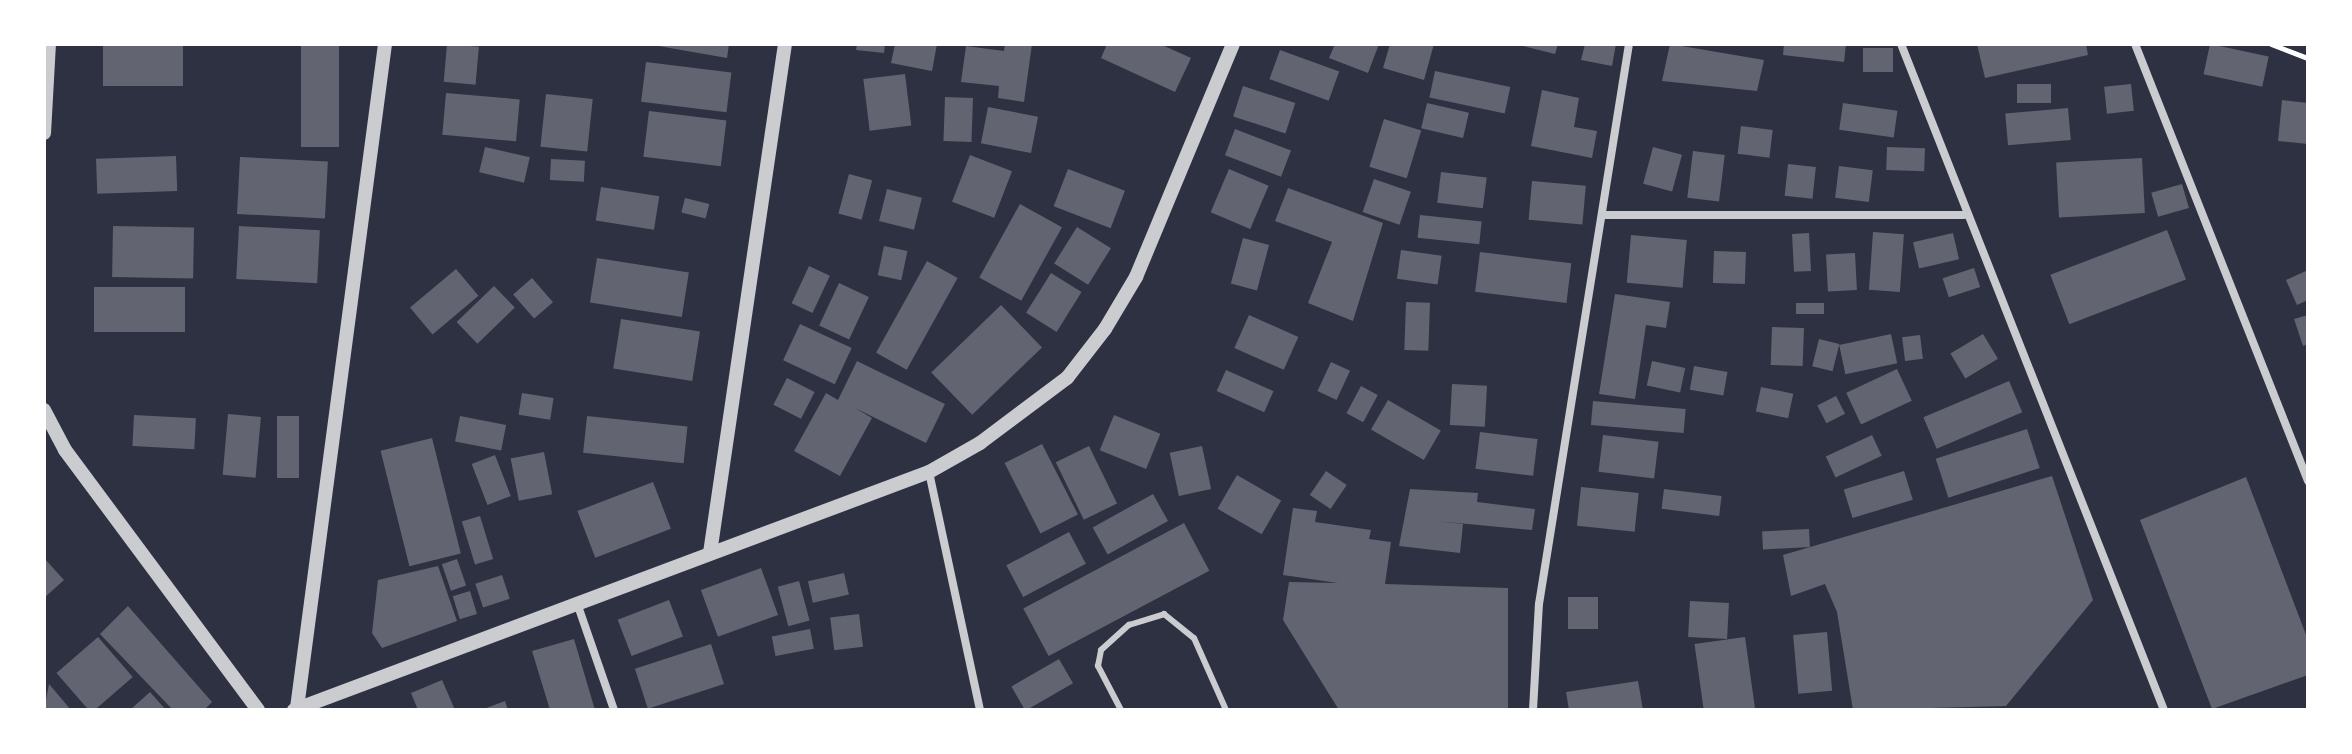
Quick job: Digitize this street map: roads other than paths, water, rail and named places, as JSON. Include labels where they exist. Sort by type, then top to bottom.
[{"type":"street","points":[[44,133],[49,44]]},
{"type":"street","points":[[385,44],[296,709],[929,472],[980,443],[1085,359],[1136,277],[1233,44]]},
{"type":"street","points":[[710,553],[785,44]]},
{"type":"street","points":[[1533,710],[1539,604],[1629,44]]},
{"type":"street","points":[[1901,44],[1964,215],[2164,710]]},
{"type":"street","points":[[2135,44],[2308,481]]},
{"type":"street","points":[[1603,215],[1964,215]]},
{"type":"street","points":[[44,410],[65,450],[258,710]]},
{"type":"street","points":[[929,472],[980,710]]},
{"type":"street","points":[[577,603],[614,710]]},
{"type":"lane","points":[[1121,710],[1098,666],[1101,650],[1129,625],[1164,614],[1194,638],[1226,710]]}]
